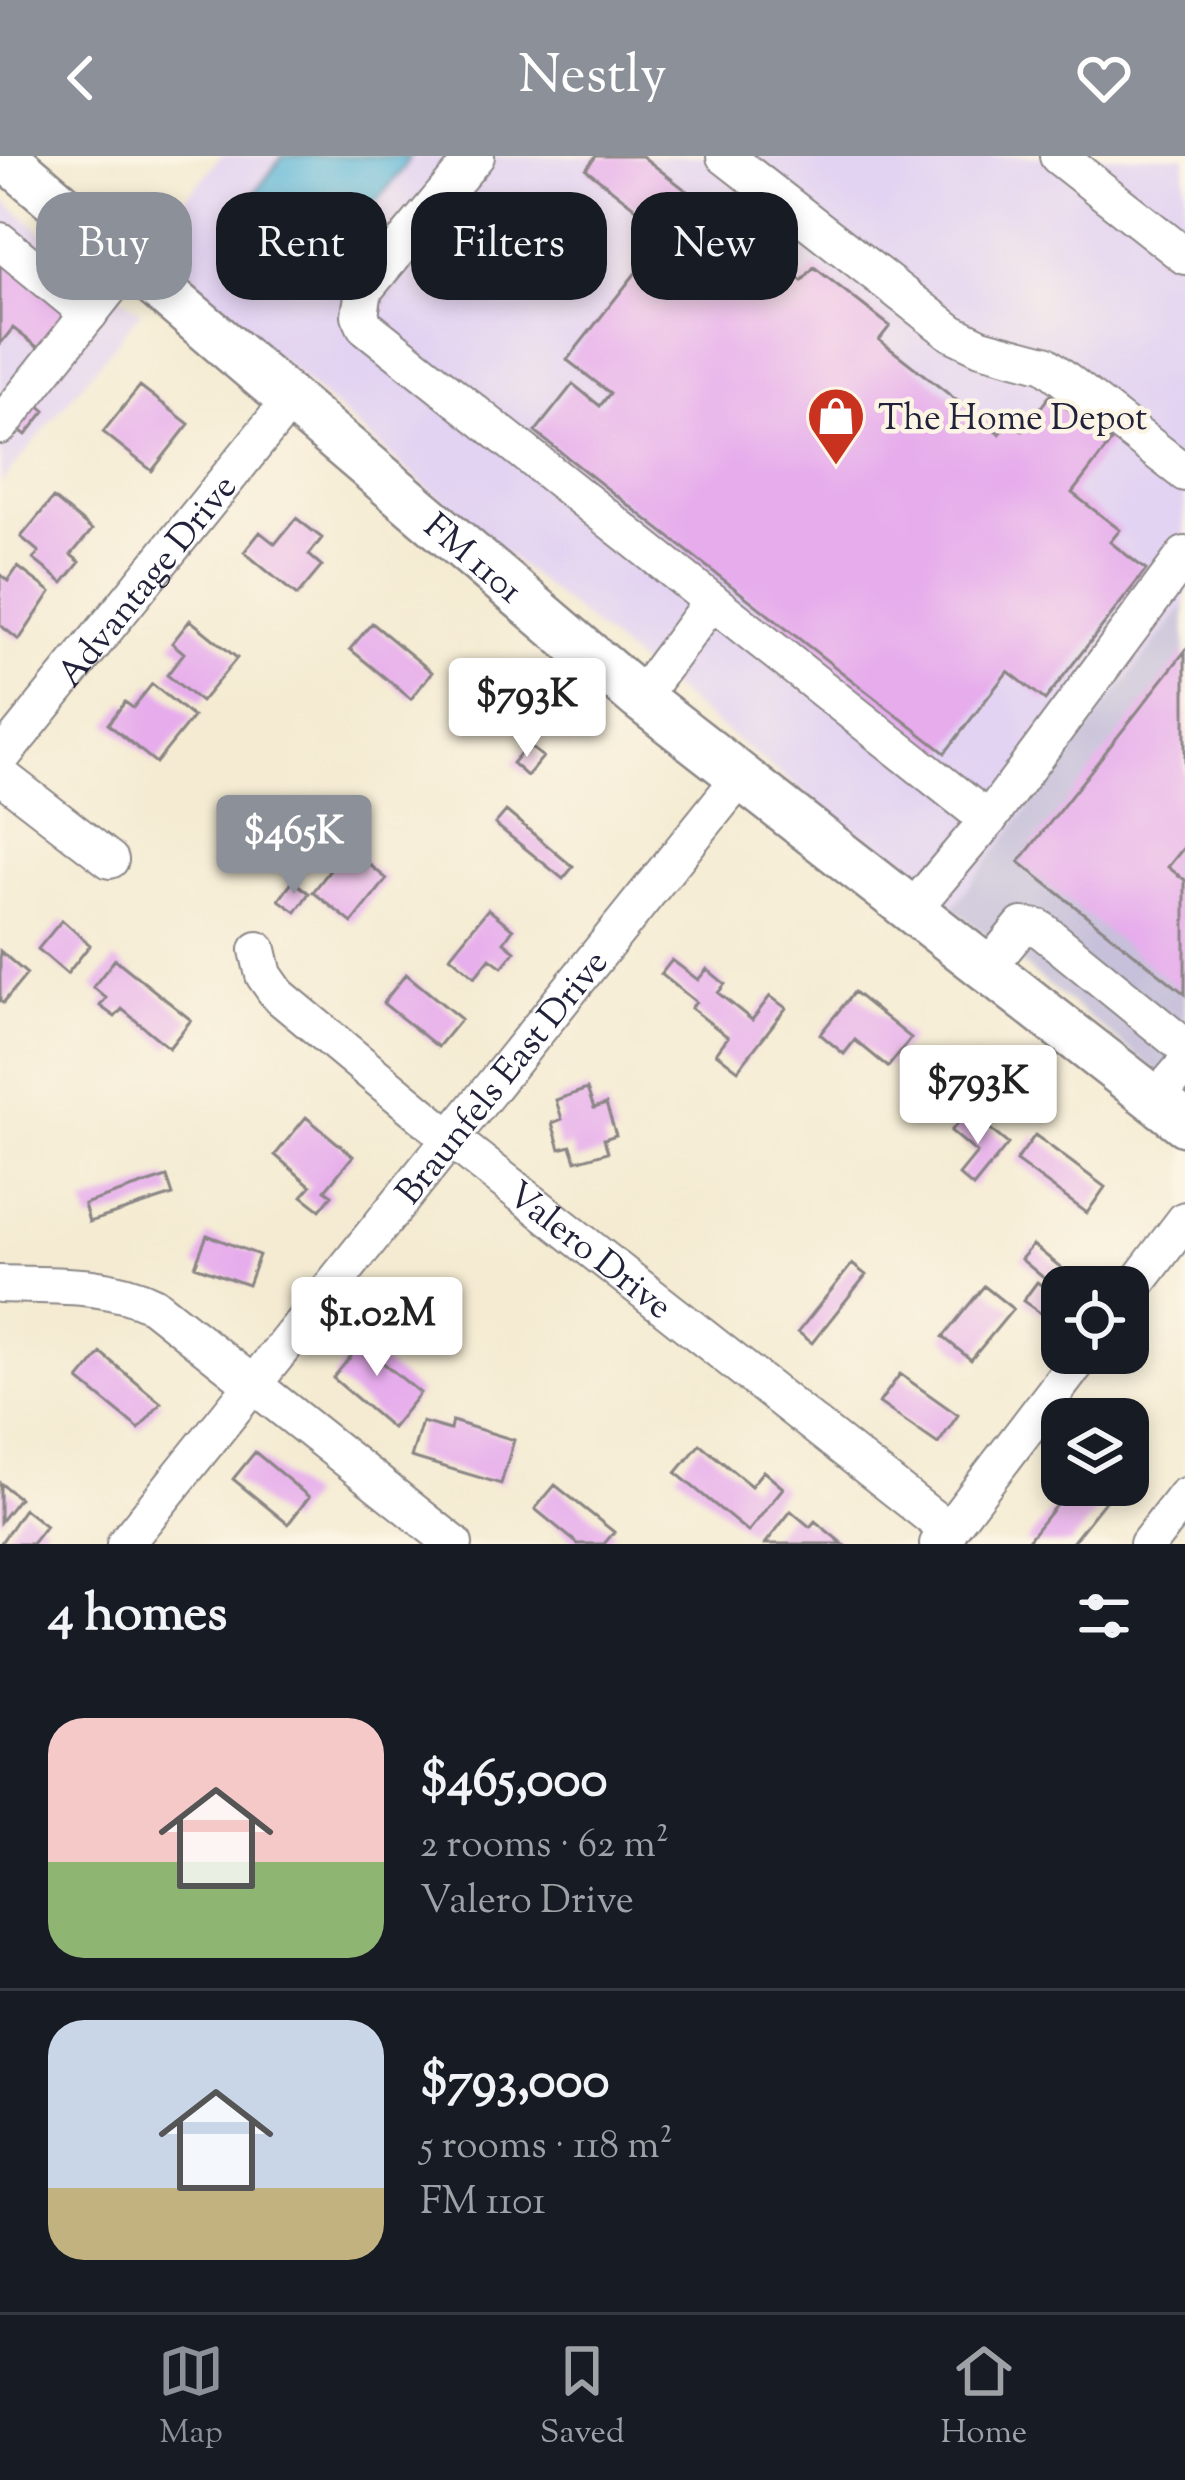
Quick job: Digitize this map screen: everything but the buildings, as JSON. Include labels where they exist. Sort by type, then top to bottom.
[{"type":"main road","name":"FM 1101","points":[[6,166],[39,192]]},
{"type":"main road","name":"FM 1101","points":[[173,300],[640,698],[1170,1112]]},
{"type":"street","points":[[476,156],[364,290],[360,315],[365,326],[988,820]]},
{"type":"street","points":[[725,156],[952,333],[981,347],[1045,364],[1185,473]]},
{"type":"street","points":[[1058,156],[1185,256]]},
{"type":"street","points":[[0,241],[89,314]]},
{"type":"street","points":[[0,426],[100,300]]},
{"type":"street","name":"Advantage Drive","points":[[0,759],[291,400]]},
{"type":"street","points":[[912,910],[988,820],[1185,555]]},
{"type":"street","points":[[640,698],[712,601]]},
{"type":"street","points":[[0,775],[110,860]]},
{"type":"street","name":"Braunfels East Drive","points":[[125,1544],[739,778]]},
{"type":"street","points":[[986,970],[1022,926],[1039,928],[1185,1047]]},
{"type":"street","name":"Valero Drive","points":[[258,950],[263,975],[278,995],[944,1538]]},
{"type":"street","points":[[1170,1112],[1185,1065]]},
{"type":"street","points":[[1149,1267],[1185,1220]]},
{"type":"street","points":[[0,1284],[97,1288],[136,1297],[171,1317],[454,1544]]},
{"type":"street","points":[[944,1538],[1068,1374]]},
{"type":"street","points":[[1148,1544],[1185,1496]]},
{"type":"shaded area","points":[[221,156],[1185,156],[1185,604],[952,908],[644,668],[433,493],[192,282],[190,192]]},
{"type":"shaded area","points":[[0,197],[36,226],[36,300],[126,300],[141,312],[0,484]]},
{"type":"shaded area","points":[[1185,604],[1185,1095],[952,908]]},
{"type":"water","points":[[283,156],[409,156],[384,192],[256,192]]},
{"type":"place","name":"The Home Depot","points":[[836,467]]}]
